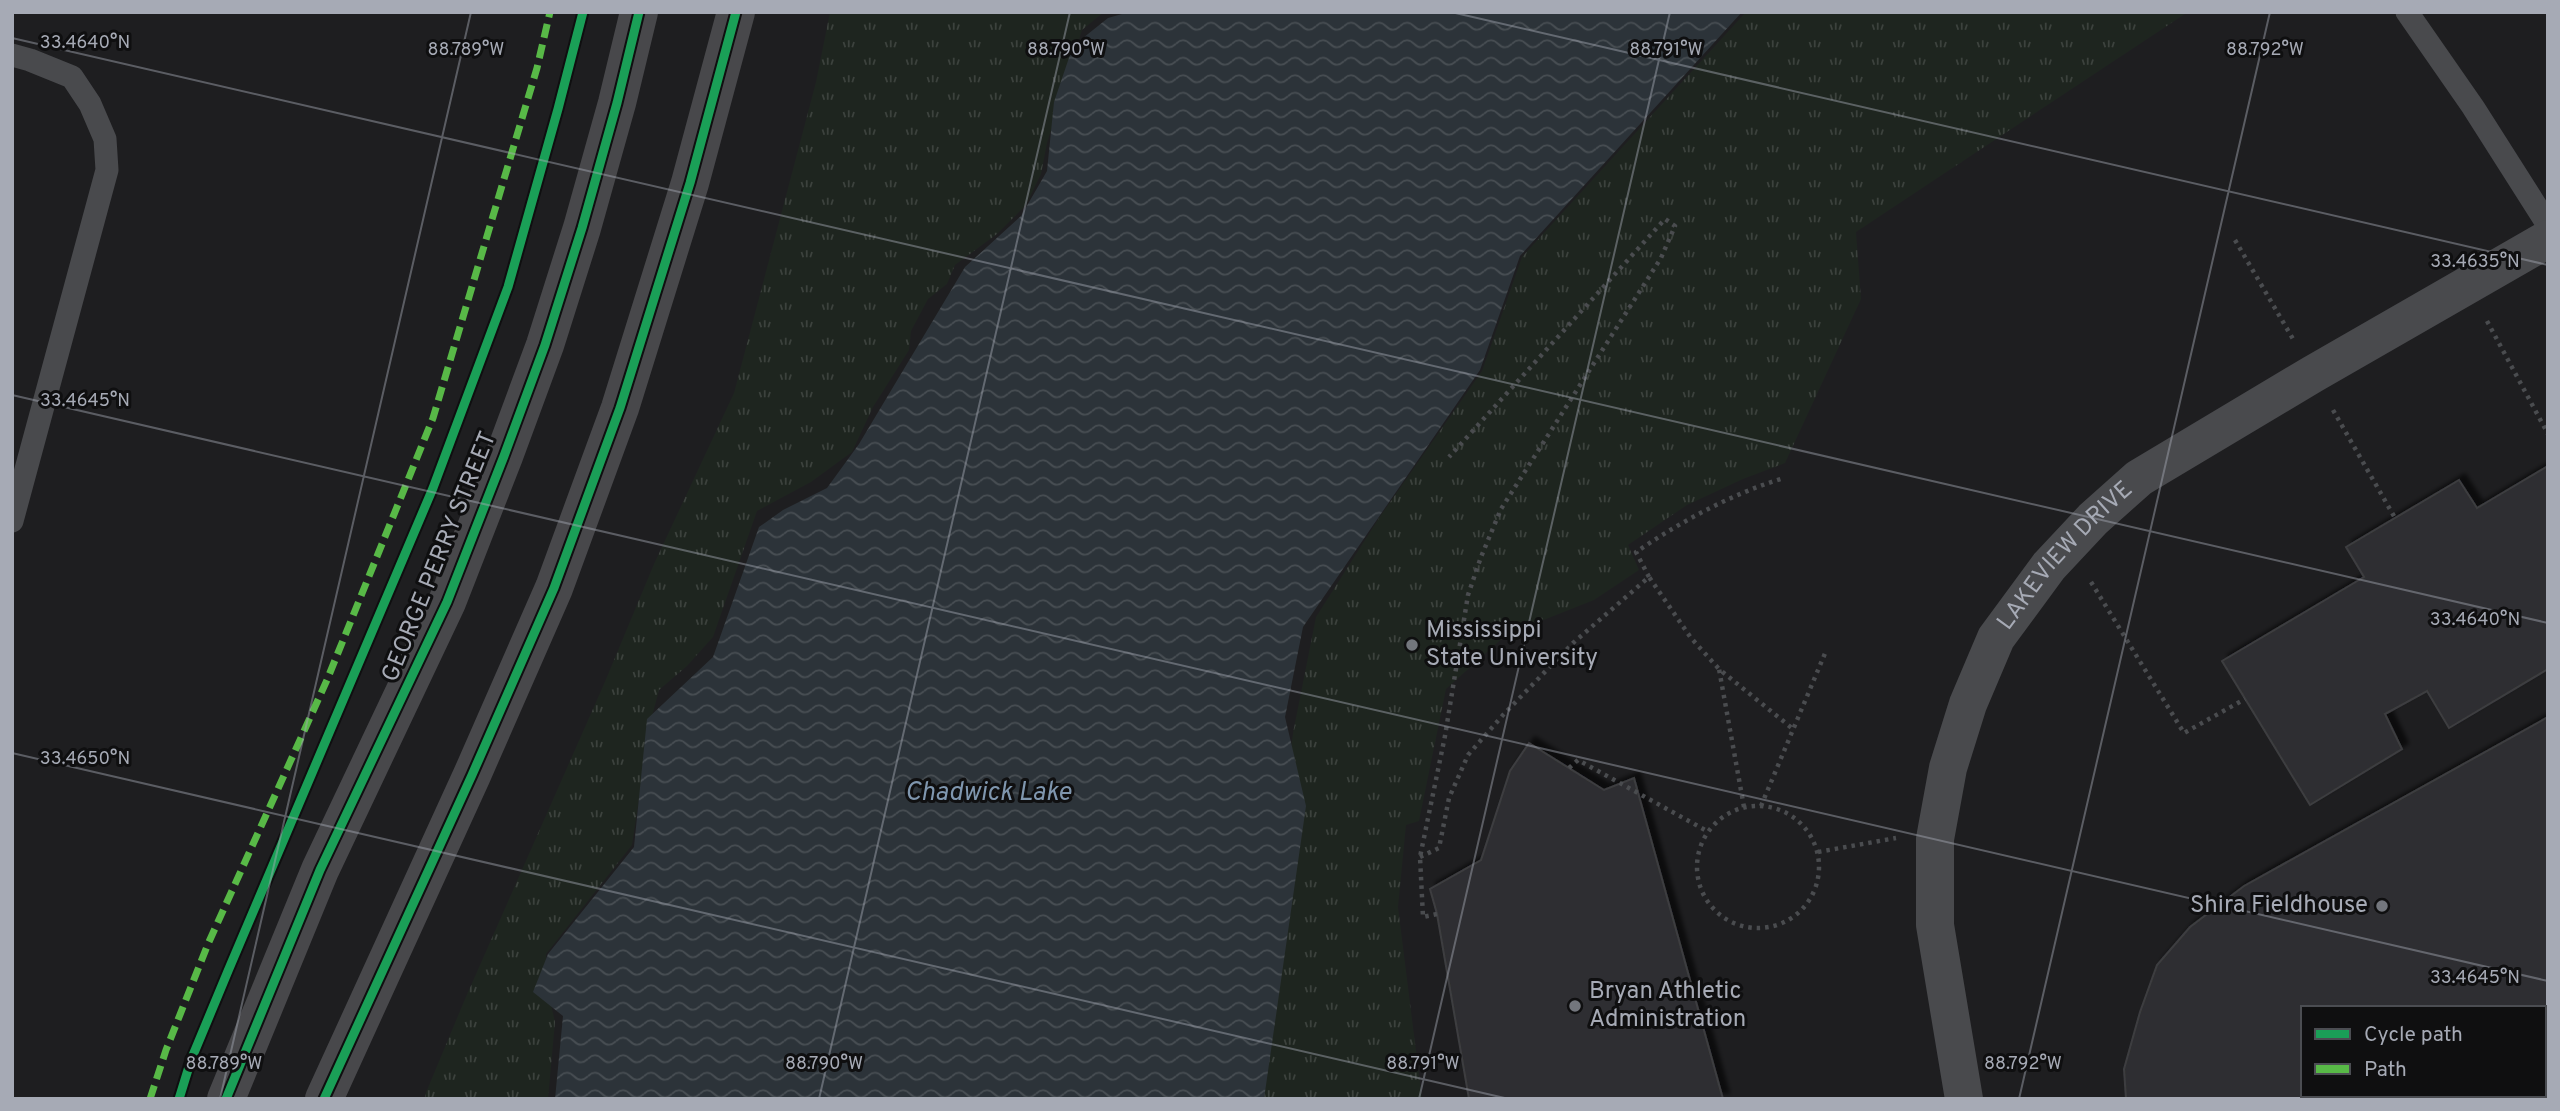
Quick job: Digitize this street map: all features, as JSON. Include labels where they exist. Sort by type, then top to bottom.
[{"type":"street","name":"GEORGE PERRY STREET","points":[[226,1099],[320,870],[447,602],[508,444],[545,345],[582,228],[639,12]]},
{"type":"street","points":[[324,1099],[554,588],[620,408],[690,183],[736,12]]},
{"type":"street","name":"LAKEVIEW DRIVE","points":[[1964,1099],[1935,925],[1935,839],[1948,768],[1968,704],[1996,638],[2049,566],[2093,519],[2139,478],[2313,373],[2548,239]]},
{"type":"lane","points":[[2407,12],[2473,107],[2548,225]]},
{"type":"lane","points":[[12,55],[72,77],[90,104],[105,139],[107,170],[12,521]]},
{"type":"path","points":[[1437,914],[1423,917],[1420,857],[1445,736],[1468,595],[1480,557],[1501,509],[1661,258],[1675,226],[1665,219],[1448,457]]},
{"type":"path","points":[[2483,314],[2548,434]]},
{"type":"path","points":[[1784,478],[1762,485],[1680,522],[1636,552],[1648,577],[1691,638],[1719,669],[1793,729]]},
{"type":"path","points":[[2086,574],[2184,733],[2245,699]]},
{"type":"path","points":[[1420,857],[1439,848],[1450,798],[1468,755],[1573,643],[1648,577]]},
{"type":"path","points":[[1761,806],[1826,651]]},
{"type":"path","points":[[1719,669],[1744,807]]},
{"type":"path","points":[[1569,768],[1578,760],[1707,831]]},
{"type":"path","points":[[1761,806],[1780,810],[1797,820],[1810,834],[1818,852],[1819,873],[1814,892],[1803,909],[1787,922],[1767,928],[1746,928],[1728,920],[1712,907],[1701,890],[1696,870],[1698,850],[1707,831],[1730,812],[1744,807],[1761,806]]},
{"type":"path","points":[[1818,852],[1897,838],[1935,839]]},
{"type":"shaded area","name":"Mississippi State University","points":[[12,12],[2548,12],[2548,1099],[12,1099]]},
{"type":"green space","points":[[830,12],[1104,12],[1082,30],[1047,143],[1041,174],[1026,205],[997,234],[955,265],[947,284],[928,299],[911,331],[909,350],[873,407],[852,452],[811,482],[757,511],[713,637],[687,666],[659,690],[651,720],[632,845],[546,954],[546,982],[555,1022],[548,1099],[426,1099],[425,1095],[465,999],[654,564],[734,393],[816,82]]},
{"type":"green space","points":[[1746,12],[2188,12],[1856,232],[1861,299],[1785,463],[1687,505],[1628,545],[1639,570],[1594,600],[1506,635],[1446,689],[1419,821],[1406,825],[1398,907],[1422,1099],[1247,1099],[1259,982],[1293,733],[1316,617],[1379,518],[1482,371],[1522,257]]},
{"type":"water","name":"Chadwick Lake","points":[[1129,12],[1742,12],[1520,256],[1480,370],[1303,627],[1285,717],[1306,806],[1264,1099],[555,1099],[563,1016],[533,992],[548,954],[634,847],[647,719],[713,657],[759,527],[783,510],[827,488],[859,444],[965,267],[1021,216],[1047,171],[1054,102],[1073,46],[1108,18]]},
{"type":"building","points":[[2548,466],[2548,669],[2449,728],[2427,691],[2385,714],[2402,749],[2310,805],[2222,661],[2364,577],[2346,547],[2459,480],[2477,508]]},
{"type":"building","name":"Shira Fieldhouse","points":[[2548,717],[2548,1049],[2546,1050],[2546,1006],[2301,1006],[2301,1097],[2464,1097],[2461,1099],[2126,1099],[2124,1069],[2157,965],[2190,927],[2244,886]]},
{"type":"building","name":"Bryan Athletic Administration","points":[[1529,743],[1604,790],[1634,778],[1723,1099],[1469,1099],[1437,914],[1430,889],[1481,860],[1510,771]]},
{"type":"marked path","points":[[150,1099],[166,1050],[208,944],[327,680],[433,418],[537,68],[550,12]]},
{"type":"cycle path","points":[[179,1099],[191,1060],[433,488],[508,287],[583,12]]},
{"type":"cycle path","points":[[226,1099],[320,870],[447,602],[504,456],[545,345],[582,228],[639,12]]},
{"type":"cycle path","points":[[324,1099],[554,588],[620,408],[690,183],[736,12]]},
{"type":"place","name":"Mississippi State University","points":[[1412,645]]},
{"type":"place","name":"Shira Fieldhouse","points":[[2382,906]]},
{"type":"place","name":"Bryan Athletic Administration","points":[[1575,1006]]}]
